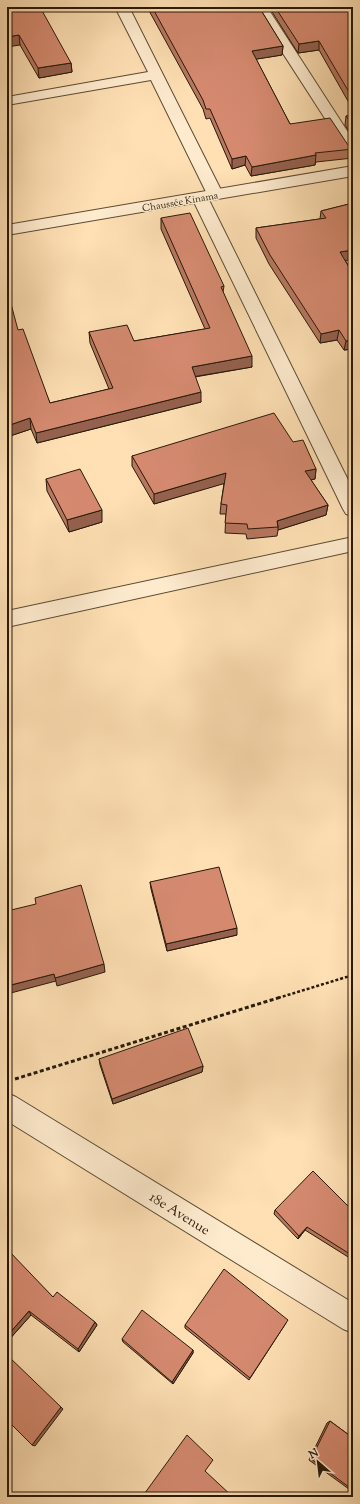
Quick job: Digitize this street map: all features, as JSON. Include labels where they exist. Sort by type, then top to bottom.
[{"type":"street","points":[[122,7],[156,75],[208,196],[353,509]]},
{"type":"street","points":[[260,7],[353,150]]},
{"type":"street","points":[[7,101],[156,75]]},
{"type":"street","name":"Chaussée Kinama","points":[[7,230],[353,171]]},
{"type":"street","points":[[7,619],[353,544]]},
{"type":"street","name":"18e Avenue","points":[[7,1106],[353,1319]]},
{"type":"path","points":[[7,1081],[353,975]]},
{"type":"building","points":[[7,7],[40,7],[71,63],[38,68],[19,35],[7,37]]},
{"type":"building","points":[[152,7],[259,7],[283,46],[252,51],[290,124],[330,118],[348,145],[353,146],[353,149],[315,153],[316,155],[252,167],[246,156],[232,159],[210,109],[206,109],[203,100]]},
{"type":"building","points":[[275,7],[353,7],[353,99],[319,41],[299,44]]},
{"type":"building","points":[[353,115],[353,126],[346,116]]},
{"type":"building","points":[[353,203],[353,250],[340,252],[353,274],[353,340],[346,341],[339,330],[321,334],[270,255],[256,228],[326,218],[321,211]]},
{"type":"building","points":[[190,213],[224,286],[221,287],[252,356],[192,367],[201,392],[36,433],[30,418],[7,426],[7,289],[18,330],[23,329],[50,403],[113,388],[89,332],[127,325],[134,341],[210,328],[161,218]]},
{"type":"building","points":[[274,413],[293,442],[303,440],[316,469],[305,471],[328,505],[277,521],[278,527],[248,529],[247,524],[225,523],[227,505],[221,504],[226,473],[154,494],[132,456]]},
{"type":"building","points":[[80,469],[102,510],[67,520],[46,479]]},
{"type":"building","points":[[219,867],[237,928],[166,944],[150,882]]},
{"type":"building","points":[[81,885],[104,964],[55,978],[54,974],[7,986],[7,911],[36,904],[35,898]]},
{"type":"building","points":[[188,1028],[203,1066],[112,1099],[99,1059]]},
{"type":"building","points":[[313,1171],[353,1211],[353,1256],[307,1227],[299,1236],[275,1210]]},
{"type":"building","points":[[8,1250],[53,1297],[57,1292],[95,1322],[78,1349],[29,1311],[7,1336]]},
{"type":"building","points":[[224,1269],[288,1320],[250,1378],[185,1325]]},
{"type":"building","points":[[142,1310],[193,1350],[172,1382],[122,1339]]},
{"type":"building","points":[[7,1355],[61,1407],[32,1445],[7,1420]]},
{"type":"building","points":[[330,1421],[353,1438],[353,1490],[311,1459]]},
{"type":"building","points":[[187,1435],[213,1460],[205,1471],[233,1497],[142,1497]]}]
